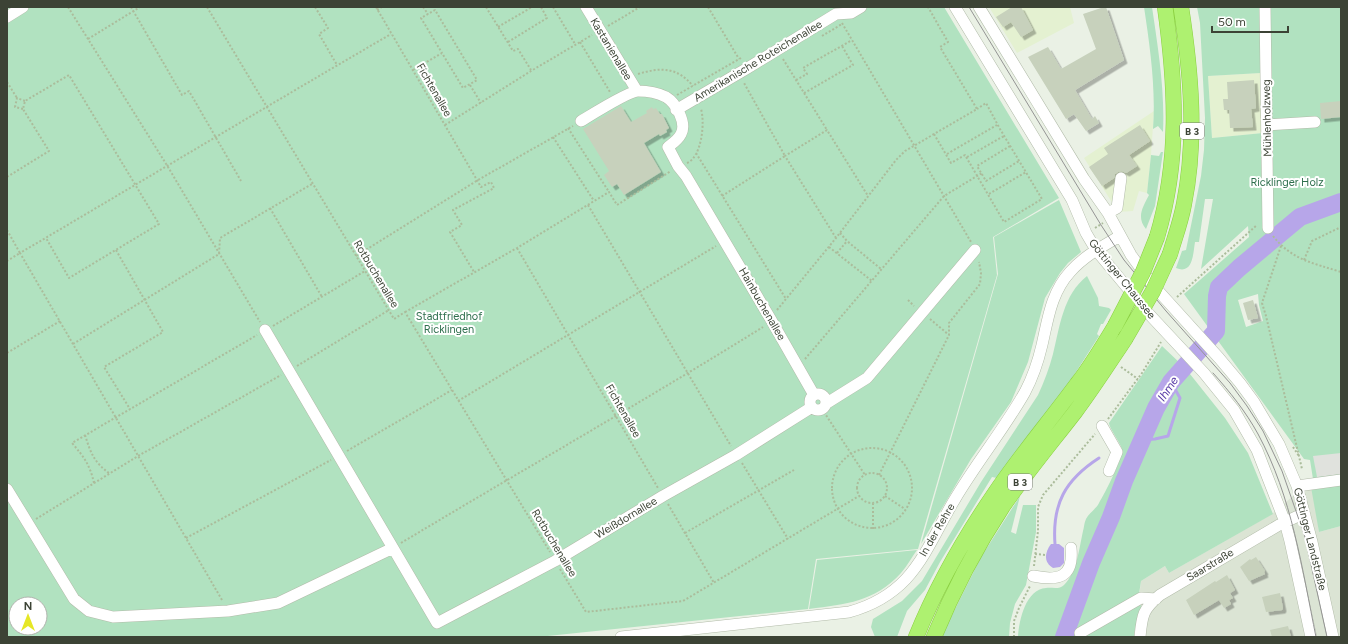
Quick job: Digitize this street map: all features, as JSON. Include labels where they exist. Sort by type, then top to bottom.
[{"type":"highway","name":"B 3","points":[[916,637],[964,540],[993,496],[1041,429],[1097,356],[1115,326],[1143,272],[1157,237],[1164,211],[1173,158],[1174,119],[1172,74],[1165,7]]},
{"type":"highway","name":"B 3","points":[[934,637],[974,552],[1003,506],[1028,471],[1076,411],[1139,318],[1170,254],[1184,204],[1190,160],[1192,125],[1192,98],[1182,7]]},
{"type":"street","points":[[7,17],[23,7]]},
{"type":"street","name":"Kastanienallee","points":[[586,7],[637,91]]},
{"type":"street","name":"Amerikanische Roteichenallee","points":[[676,110],[836,14],[843,15],[851,13],[862,7]]},
{"type":"street","name":"Göttinger Chaussee","points":[[955,7],[1072,200],[1086,233],[1096,250],[1149,314],[1179,344],[1234,410],[1257,450],[1285,522]]},
{"type":"street","name":"Göttinger Chaussee","points":[[979,7],[1084,179],[1109,216],[1131,255],[1152,284],[1219,358],[1263,416]]},
{"type":"street","name":"Mühlenholzweg","points":[[1265,7],[1267,216],[1269,230]]},
{"type":"street","points":[[581,121],[637,91],[659,94],[670,99],[676,110]]},
{"type":"street","name":"Hainbuchenallee","points":[[676,110],[682,120],[683,127],[681,134],[676,141],[668,147],[814,395],[819,394],[826,398],[820,406]]},
{"type":"street","points":[[1267,125],[1315,122]]},
{"type":"street","points":[[1109,216],[1118,208],[1121,178]]},
{"type":"street","name":"In der Rehre","points":[[621,637],[849,612],[865,608],[893,591],[906,578],[920,560],[955,499],[1025,392],[1037,363],[1051,304],[1059,287],[1070,272],[1096,250],[1120,236]]},
{"type":"street","name":"Weißdornallee","points":[[393,548],[437,623],[555,561],[663,496],[867,378],[975,250]]},
{"type":"street","points":[[7,489],[74,599],[90,611],[113,617],[228,611],[278,603],[393,548],[265,330]]},
{"type":"street","name":"Göttinger Landstraße","points":[[1263,416],[1302,485],[1305,515],[1333,637]]},
{"type":"street","points":[[1102,426],[1118,452],[1109,471]]},
{"type":"street","points":[[1302,485],[1341,480]]},
{"type":"street","name":"Saarstraße","points":[[1140,637],[1143,615],[1149,604],[1285,522],[1305,515]]},
{"type":"street","name":"Göttinger Landstraße","points":[[1285,522],[1311,637]]},
{"type":"street","points":[[1033,576],[1047,579],[1063,575],[1070,568],[1072,558],[1071,548]]},
{"type":"street","points":[[1080,633],[1141,598],[1156,599]]},
{"type":"path","points":[[68,7],[168,166],[265,330]]},
{"type":"path","points":[[131,7],[182,95],[189,91],[241,181]]},
{"type":"path","points":[[88,39],[140,7]]},
{"type":"path","name":"Rotbuchenallee","points":[[207,7],[394,319],[406,312],[458,401],[586,612],[683,602],[714,583]]},
{"type":"path","points":[[315,7],[328,28],[318,34],[337,65]]},
{"type":"path","name":"Fichtenallee","points":[[376,7],[478,180]]},
{"type":"path","points":[[377,10],[382,7]]},
{"type":"path","points":[[423,7],[428,14]]},
{"type":"path","points":[[486,7],[513,50],[518,50],[531,70]]},
{"type":"path","points":[[498,27],[532,7]]},
{"type":"path","points":[[508,42],[547,18],[540,7]]},
{"type":"path","points":[[553,7],[575,44]]},
{"type":"path","points":[[445,125],[531,70],[640,7]]},
{"type":"path","points":[[708,7],[739,60]]},
{"type":"path","points":[[928,7],[948,42],[940,47],[977,108]]},
{"type":"path","points":[[435,10],[477,80],[470,85],[463,88],[421,18],[428,14],[435,10]]},
{"type":"path","points":[[843,15],[852,40],[914,146]]},
{"type":"path","points":[[7,261],[216,138],[266,106],[392,34]]},
{"type":"path","points":[[796,80],[807,74],[803,68],[852,40]]},
{"type":"path","points":[[580,42],[616,101]]},
{"type":"path","points":[[804,93],[853,65],[842,46]]},
{"type":"path","points":[[413,70],[442,53]]},
{"type":"path","points":[[670,99],[746,56]]},
{"type":"path","points":[[783,59],[868,196]]},
{"type":"path","points":[[628,77],[648,70],[670,70],[686,78],[693,86]]},
{"type":"path","points":[[23,109],[25,101],[69,75],[159,224],[69,278],[46,238]]},
{"type":"path","points":[[7,82],[17,98],[25,101]]},
{"type":"path","points":[[744,83],[785,156],[836,238]]},
{"type":"path","points":[[470,85],[481,103]]},
{"type":"path","points":[[7,177],[49,151],[23,109],[15,107],[17,98]]},
{"type":"path","points":[[393,548],[688,373],[765,325],[829,247],[896,160],[905,151],[986,103],[997,125],[1042,199],[1004,222],[967,157]]},
{"type":"path","points":[[568,128],[617,205],[678,166],[691,161],[696,153],[703,127],[701,108]]},
{"type":"path","points":[[356,256],[478,180],[581,121]]},
{"type":"path","points":[[946,154],[997,125]]},
{"type":"path","points":[[722,196],[827,130]]},
{"type":"path","points":[[934,134],[951,163],[965,155],[967,157],[1004,136]]},
{"type":"path","points":[[554,137],[594,201]]},
{"type":"path","points":[[1010,146],[977,166],[986,181],[1019,161]]},
{"type":"path","points":[[696,153],[786,298]]},
{"type":"path","points":[[988,194],[1026,172]]},
{"type":"path","points":[[798,367],[944,196],[982,173]]},
{"type":"path","points":[[474,272],[450,232],[462,225],[453,210],[494,188],[491,182],[481,187],[478,180]]},
{"type":"path","points":[[219,254],[220,238],[312,184]]},
{"type":"path","points":[[406,312],[517,248],[609,192]]},
{"type":"path","points":[[588,205],[736,455],[788,539]]},
{"type":"path","points":[[270,208],[322,298]]},
{"type":"path","points":[[1086,233],[1109,216]]},
{"type":"path","points":[[1176,298],[1267,216]]},
{"type":"path","points":[[1304,260],[1312,241],[1341,227]]},
{"type":"path","points":[[7,230],[228,611]]},
{"type":"path","points":[[1269,230],[1281,246],[1296,257],[1341,272]]},
{"type":"path","points":[[840,233],[847,241],[881,270]]},
{"type":"path","points":[[458,401],[724,241]]},
{"type":"path","points":[[837,253],[847,241]]},
{"type":"path","points":[[1281,246],[1262,303],[1292,430],[1302,485]]},
{"type":"path","points":[[829,247],[872,281]]},
{"type":"path","name":"Fichtenallee","points":[[517,248],[714,583]]},
{"type":"path","points":[[116,250],[163,332],[104,367],[130,409]]},
{"type":"path","points":[[73,344],[219,254]]},
{"type":"path","points":[[94,483],[91,469],[83,455],[72,443],[322,298],[365,271]]},
{"type":"path","points":[[28,524],[138,456],[289,371],[389,310]]},
{"type":"path","points":[[7,353],[60,321]]},
{"type":"path","points":[[1014,637],[1014,621],[1032,584],[1038,531],[1038,508],[1043,495],[1102,426],[1138,379],[1168,333]]},
{"type":"path","points":[[1121,367],[1138,379]]},
{"type":"path","points":[[186,538],[339,455],[452,390]]},
{"type":"path","points":[[820,406],[865,475]]},
{"type":"path","points":[[85,435],[98,465],[110,474]]},
{"type":"path","points":[[870,448],[880,449],[890,452],[898,457],[907,469],[912,482],[910,501],[906,510],[892,523],[883,527],[859,527],[846,520],[837,509],[833,500],[831,489],[832,479],[842,460],[851,454],[870,448]]},
{"type":"path","points":[[685,533],[759,492],[794,470]]},
{"type":"path","points":[[874,473],[883,479],[887,490],[882,499],[873,503],[863,500],[859,496],[857,487],[861,478],[865,475],[874,473]]},
{"type":"path","points":[[714,583],[859,496]]},
{"type":"path","points":[[885,496],[906,510]]},
{"type":"path","points":[[873,503],[873,528]]},
{"type":"path","points":[[1035,554],[1046,555]]},
{"type":"shaded area","points":[[989,7],[1070,7],[1074,23],[1017,53]]},
{"type":"shaded area","points":[[1261,73],[1263,133],[1212,138],[1208,76]]},
{"type":"shaded area","points":[[1154,111],[1147,193],[1139,191],[1133,211],[1118,212],[1084,158]]},
{"type":"shaded area","points":[[1341,453],[1341,474],[1317,477],[1313,456]]},
{"type":"shaded area","points":[[1313,479],[1319,532],[1341,526],[1341,637],[1134,637],[1141,581],[1165,566],[1169,573],[1272,514]]},
{"type":"shaded area","points":[[1051,544],[1059,544],[1064,548],[1064,563],[1060,567],[1053,568],[1046,560],[1047,550]]},
{"type":"green space","name":"Stadtfriedhof Ricklingen","points":[[7,7],[944,7],[1059,198],[993,237],[997,275],[918,549],[816,559],[808,609],[538,637],[7,637]]},
{"type":"green space","points":[[1144,7],[1152,7],[1159,53],[1163,101],[1163,132],[1158,126],[1153,129],[1153,83]]},
{"type":"green space","name":"Ricklinger Holz","points":[[1197,7],[1341,7],[1341,526],[1319,532],[1311,487],[1313,479],[1310,460],[1304,459],[1184,294],[1249,237],[1248,226],[1201,269],[1213,199],[1205,199],[1199,242],[1195,242],[1191,262],[1186,269],[1176,268],[1182,251],[1186,250],[1201,176],[1204,150],[1205,118],[1200,23]],"holes":[[[1261,73],[1263,133],[1212,138],[1208,76]],[[1258,294],[1263,321],[1246,327],[1238,300]]]},
{"type":"green space","points":[[1161,152],[1163,152],[1155,206],[1146,229],[1141,220],[1141,216],[1149,195],[1147,193],[1151,155],[1159,156]]},
{"type":"green space","points":[[1059,200],[1081,252],[1068,263],[1060,273],[1045,298],[1028,362],[1011,402],[971,459],[921,544],[998,274],[994,237]]},
{"type":"green space","points":[[1087,276],[1098,298],[1099,306],[1109,308],[1111,310],[1103,324],[1101,324],[1097,334],[1099,336],[1067,386],[997,478],[992,477],[940,562],[925,590],[907,611],[897,637],[875,637],[871,627],[873,619],[902,601],[922,581],[981,482],[1038,395],[1050,365],[1061,322],[1068,302],[1073,292]]},
{"type":"green space","points":[[1162,346],[1182,365],[1165,385],[1142,433],[1088,563],[1075,599],[1080,601],[1093,564],[1113,520],[1158,409],[1170,388],[1186,369],[1225,418],[1248,453],[1273,514],[1169,573],[1165,566],[1141,581],[1139,594],[1141,607],[1134,637],[1018,637],[1022,614],[1025,606],[1033,594],[1046,588],[1062,587],[1072,574],[1077,560],[1085,521],[1102,498],[1121,455],[1122,450],[1109,423]]},
{"type":"green space","points":[[1020,496],[1011,532],[1016,534],[1023,505],[1036,505],[1036,532],[1026,585],[1015,604],[1010,623],[1009,637],[941,637],[981,557]]},
{"type":"green space","points":[[917,550],[901,573],[881,590],[870,596],[848,603],[809,609],[817,560]]},
{"type":"building","points":[[1012,7],[1021,7],[1033,30],[1021,37],[1011,22],[1003,27],[996,17]]},
{"type":"building","points":[[1106,7],[1124,60],[1075,90],[1092,119],[1095,116],[1099,123],[1086,131],[1074,114],[1066,119],[1028,57],[1048,47],[1061,69],[1096,49],[1083,14]]},
{"type":"building","points":[[1254,80],[1256,108],[1251,109],[1253,127],[1230,128],[1229,110],[1224,110],[1223,99],[1228,99],[1227,82]]},
{"type":"building","points":[[1341,101],[1341,117],[1321,119],[1320,103]]},
{"type":"building","points":[[621,106],[631,122],[647,113],[646,111],[652,107],[653,109],[656,108],[660,114],[662,114],[669,128],[666,130],[667,132],[660,136],[659,134],[644,143],[661,172],[624,195],[617,184],[612,187],[604,175],[609,171],[583,129]]},
{"type":"building","points":[[1140,125],[1150,141],[1129,155],[1137,166],[1126,173],[1122,171],[1118,172],[1115,174],[1114,178],[1102,186],[1089,167],[1108,154],[1104,148]]},
{"type":"building","points":[[1253,300],[1258,318],[1248,320],[1243,303]]},
{"type":"building","points":[[1256,557],[1265,571],[1265,574],[1249,581],[1240,567],[1250,559],[1251,560]]},
{"type":"building","points":[[1227,575],[1235,590],[1230,593],[1233,598],[1229,600],[1231,604],[1224,608],[1219,600],[1194,615],[1186,600]]},
{"type":"building","points":[[1280,593],[1283,608],[1282,610],[1266,612],[1262,597]]},
{"type":"building","points":[[1288,626],[1291,637],[1272,637],[1270,630]]},
{"type":"waterway","name":"Ihme","points":[[1064,637],[1091,563],[1111,517],[1124,481],[1156,408],[1171,382],[1216,331],[1217,296],[1219,287],[1239,268],[1300,217],[1341,202]]},
{"type":"waterway","points":[[1141,440],[1168,436],[1180,398],[1171,382]]},
{"type":"waterway","points":[[1055,544],[1056,517],[1063,494],[1077,475],[1099,458]]},
{"type":"tram line","points":[[969,7],[1101,225],[1124,260],[1166,311],[1230,383],[1263,431],[1282,471],[1305,537],[1327,637]]},
{"type":"tram line","points":[[1213,373],[1226,387],[1248,418],[1270,458],[1288,508],[1316,637]]}]
